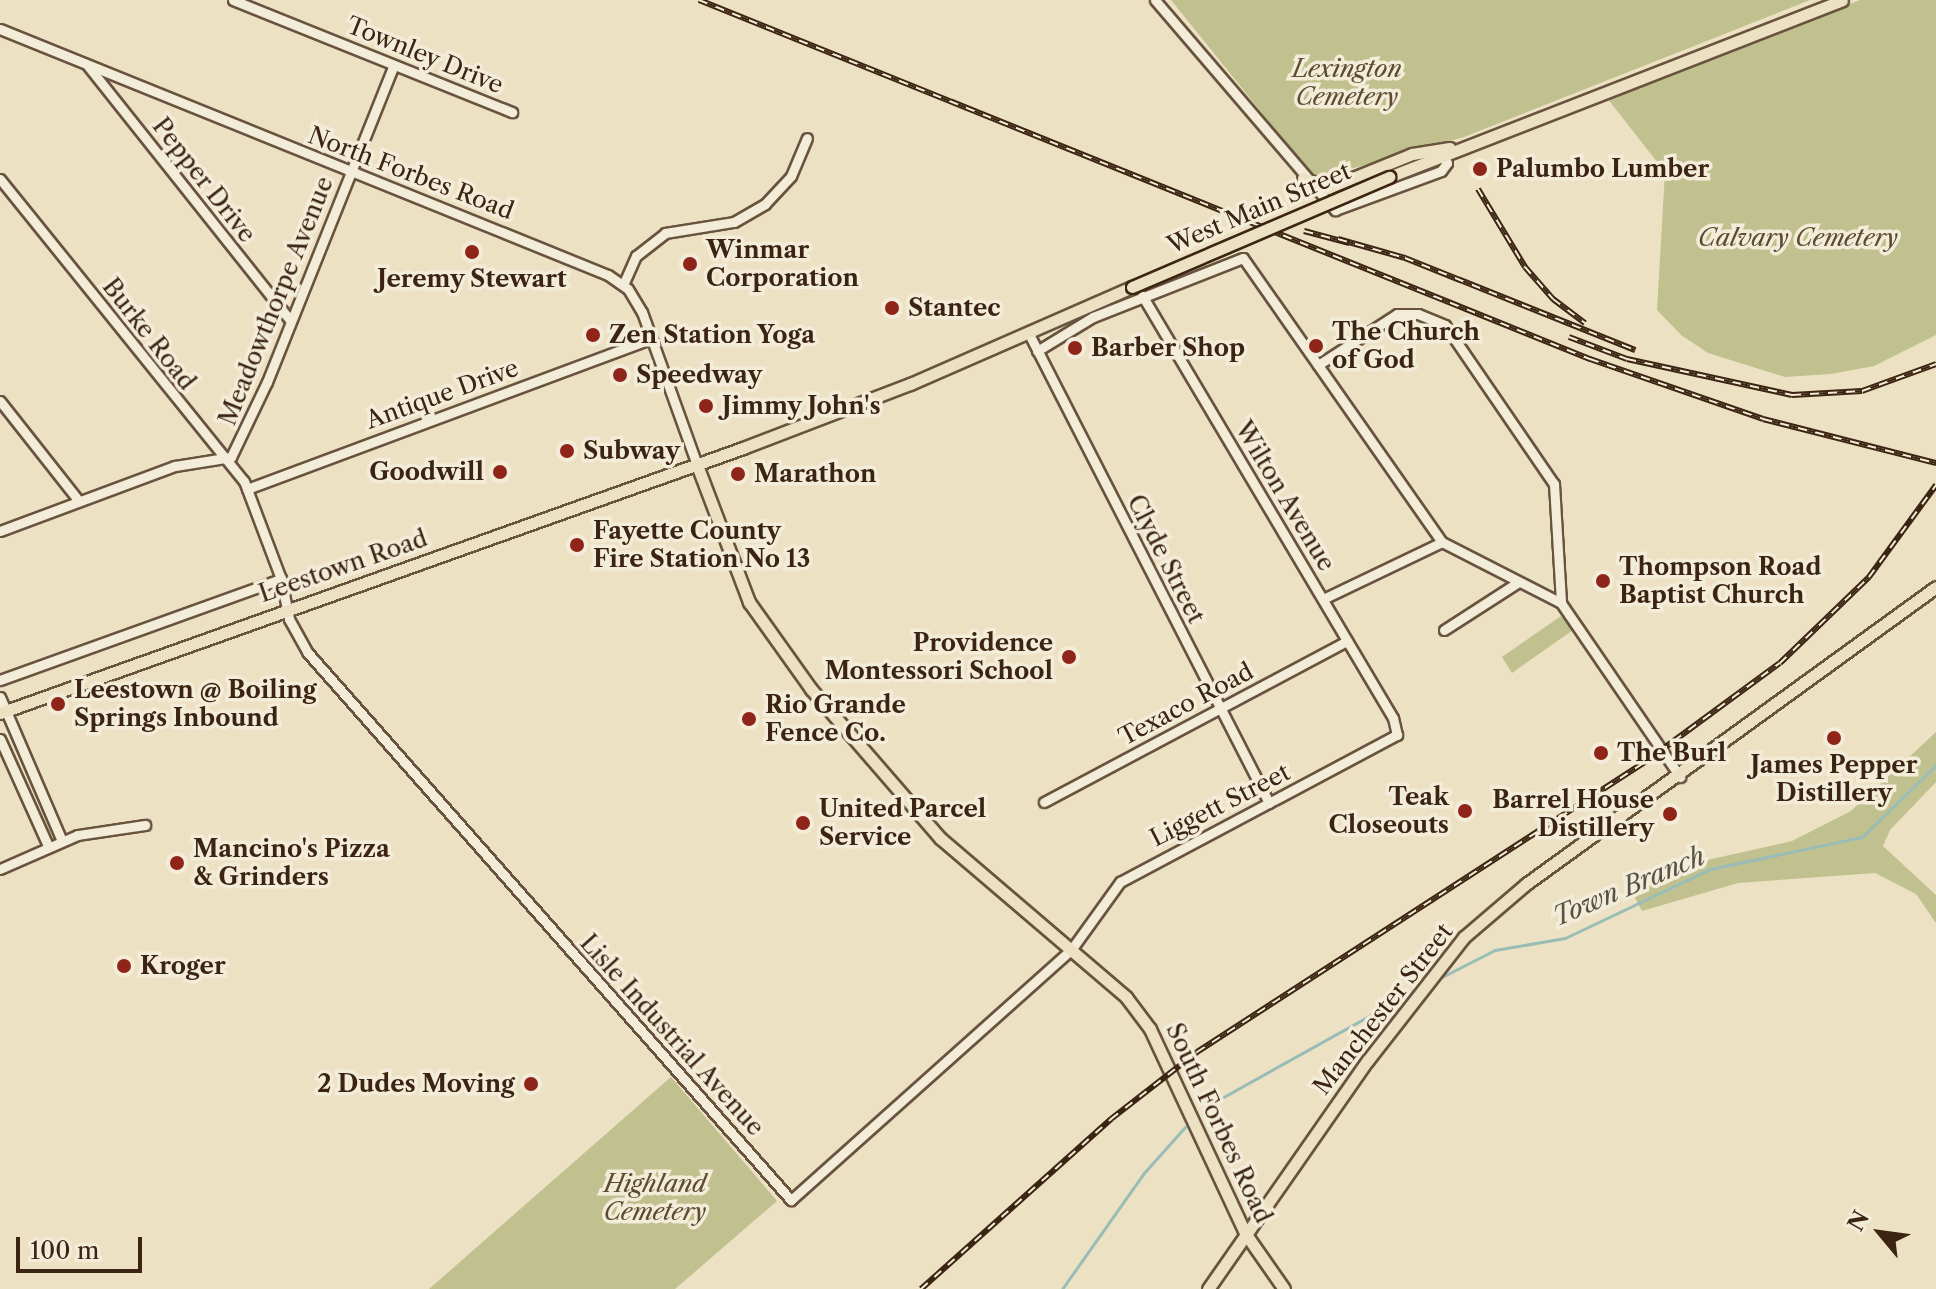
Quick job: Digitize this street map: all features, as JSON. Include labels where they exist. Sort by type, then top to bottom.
[{"type":"main road","name":"West Main Street","points":[[697,465],[1028,332],[1470,144],[1842,0]]},
{"type":"main road","points":[[1303,178],[1328,188],[1412,154],[1470,144]]},
{"type":"main road","name":"Leestown Road","points":[[2,715],[286,609],[697,465]]},
{"type":"main road","name":"South Forbes Road","points":[[697,465],[749,602],[775,644],[940,838],[1126,997],[1150,1029],[1245,1233],[1284,1289]]},
{"type":"main road","name":"Manchester Street","points":[[1208,1289],[1245,1233],[1449,953],[1526,884],[1680,777],[1936,587]]},
{"type":"street","name":"Townley Drive","points":[[233,0],[512,112]]},
{"type":"street","points":[[1155,0],[1330,207],[1345,210],[1441,171],[1447,163],[1443,155]]},
{"type":"street","name":"North Forbes Road","points":[[0,29],[565,256],[623,285]]},
{"type":"street","name":"Pepper Drive","points":[[88,65],[290,320]]},
{"type":"street","name":"Meadowthorpe Avenue","points":[[0,531],[190,461],[224,461],[238,447],[394,65]]},
{"type":"street","points":[[697,465],[636,299],[623,285],[636,256],[665,233],[734,222],[765,204],[791,176],[807,138]]},
{"type":"street","name":"Burke Road","points":[[0,179],[247,489],[281,579],[286,609]]},
{"type":"street","points":[[1037,351],[1142,296],[1237,257],[1246,261],[1442,542],[1561,603]]},
{"type":"street","name":"Wilton Avenue","points":[[1142,296],[1393,718]]},
{"type":"street","points":[[1318,365],[1397,314],[1418,314],[1445,325],[1554,484],[1561,603],[1680,777]]},
{"type":"street","name":"Clyde Street","points":[[1028,332],[1269,803]]},
{"type":"street","name":"Antique Drive","points":[[247,489],[651,339]]},
{"type":"street","points":[[0,401],[79,501]]},
{"type":"street","points":[[1323,599],[1442,542]]},
{"type":"street","points":[[0,680],[281,579]]},
{"type":"street","points":[[1444,630],[1517,583]]},
{"type":"street","name":"Lisle Industrial Avenue","points":[[286,609],[295,633],[345,699],[791,1200],[1071,950]]},
{"type":"street","name":"Texaco Road","points":[[1044,802],[1347,641]]},
{"type":"street","points":[[0,697],[2,715],[62,841]]},
{"type":"street","name":"Liggett Street","points":[[1071,950],[1120,882],[1388,744],[1398,731],[1393,718]]},
{"type":"street","points":[[0,739],[48,846]]},
{"type":"street","points":[[0,869],[62,841],[145,825]]},
{"type":"green space","name":"Lexington Cemetery","points":[[1171,0],[1810,0],[1464,137],[1315,179]]},
{"type":"green space","name":"Calvary Cemetery","points":[[1860,0],[1936,0],[1936,335],[1874,366],[1831,374],[1785,377],[1708,353],[1681,335],[1657,310],[1665,172],[1607,98]]},
{"type":"green space","points":[[1561,616],[1573,630],[1512,673],[1502,657]]},
{"type":"green space","points":[[1936,732],[1936,782],[1890,830],[1883,846],[1936,895],[1936,923],[1916,894],[1875,873],[1738,883],[1642,911],[1633,894],[1676,867],[1792,841],[1851,811]]},
{"type":"green space","name":"Highland Cemetery","points":[[671,1077],[777,1201],[675,1289],[429,1289]]},
{"type":"waterway","name":"Town Branch","points":[[1436,980],[1495,950],[1565,938],[1710,869],[1862,837],[1936,765]]},
{"type":"waterway","name":"Town Branch","points":[[1203,1114],[1218,1100],[1419,988]]},
{"type":"waterway","name":"Town Branch","points":[[1062,1289],[1143,1174],[1185,1127]]},
{"type":"railway","points":[[699,0],[1590,359],[1763,419],[1936,463]]},
{"type":"railway","points":[[1478,189],[1525,267],[1553,299],[1585,323]]},
{"type":"railway","points":[[1304,231],[1349,243]]},
{"type":"railway","points":[[1338,239],[1405,258],[1635,350]]},
{"type":"railway","points":[[1569,337],[1627,359],[1792,395],[1862,391],[1936,364]]},
{"type":"railway","points":[[921,1289],[1111,1119],[1197,1052],[1645,762],[1780,663],[1869,577],[1936,485]]},
{"type":"place","name":"Palumbo Lumber","points":[[1480,169]]},
{"type":"place","name":"Jeremy Stewart","points":[[472,252]]},
{"type":"place","name":"Winmar Corporation","points":[[690,264]]},
{"type":"place","name":"Stantec","points":[[892,308]]},
{"type":"place","name":"Zen Station Yoga","points":[[593,335]]},
{"type":"place","name":"The Church of God","points":[[1316,346]]},
{"type":"place","name":"Barber Shop","points":[[1075,348]]},
{"type":"place","name":"Speedway","points":[[620,375]]},
{"type":"place","name":"Jimmy John's","points":[[706,406]]},
{"type":"place","name":"Subway","points":[[567,451]]},
{"type":"place","name":"Goodwill","points":[[500,472]]},
{"type":"place","name":"Marathon","points":[[738,474]]},
{"type":"place","name":"Fayette County Fire Station No 13","points":[[577,545]]},
{"type":"place","name":"Thompson Road Baptist Church","points":[[1603,581]]},
{"type":"place","name":"Providence Montessori School","points":[[1069,657]]},
{"type":"place","name":"Leestown @ Boiling Springs Inbound","points":[[58,704]]},
{"type":"place","name":"Rio Grande Fence Co.","points":[[749,719]]},
{"type":"place","name":"James Pepper Distillery","points":[[1834,738]]},
{"type":"place","name":"The Burl","points":[[1601,753]]},
{"type":"place","name":"Teak Closeouts","points":[[1465,811]]},
{"type":"place","name":"Barrel House Distillery","points":[[1670,814]]},
{"type":"place","name":"United Parcel Service","points":[[803,823]]},
{"type":"place","name":"Mancino's Pizza & Grinders","points":[[177,863]]},
{"type":"place","name":"Kroger","points":[[124,966]]},
{"type":"place","name":"2 Dudes Moving","points":[[531,1084]]}]
